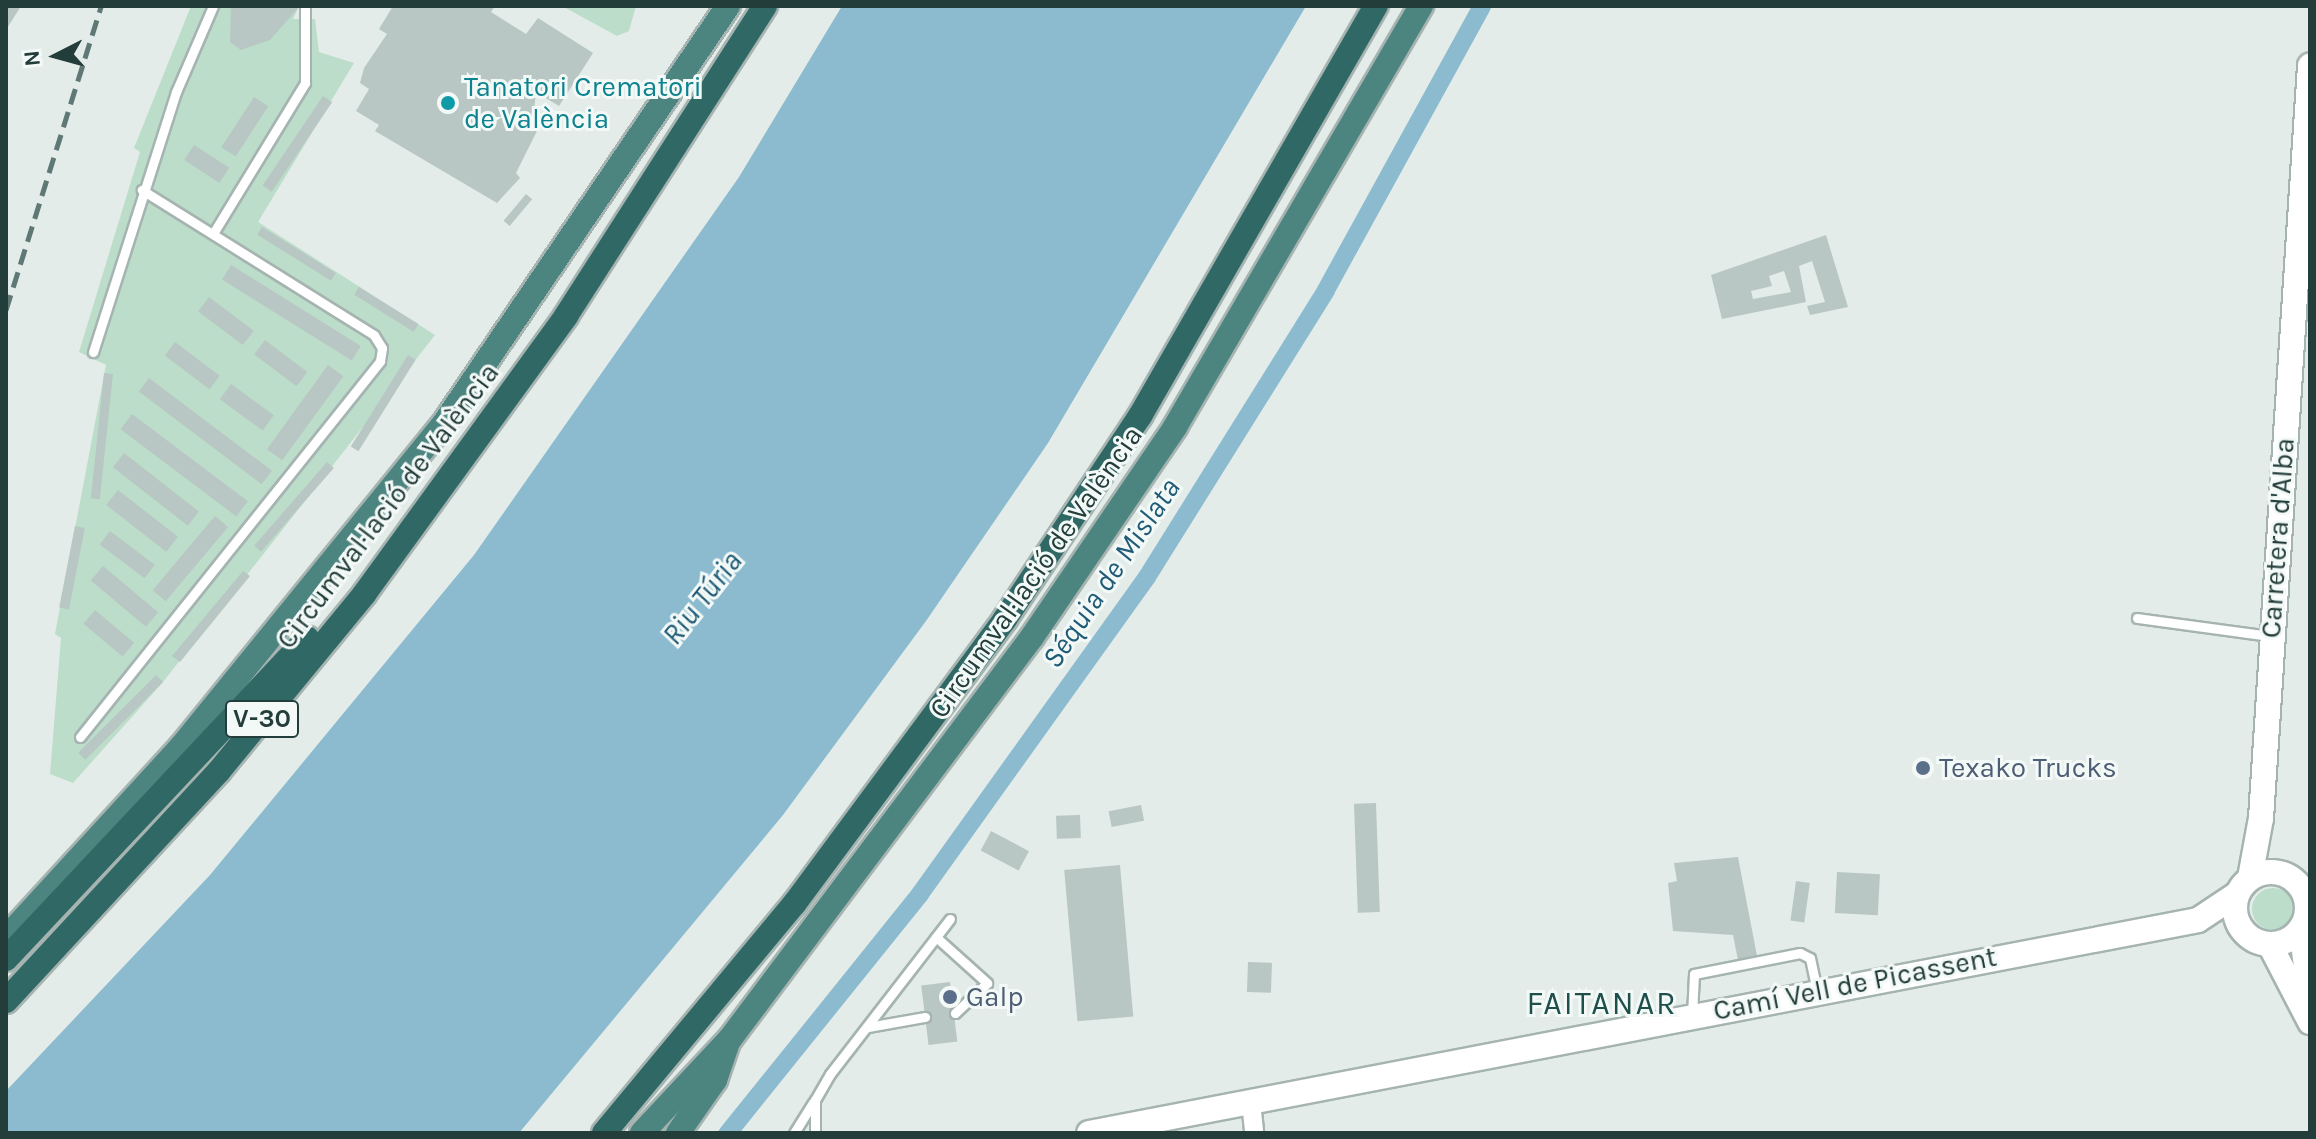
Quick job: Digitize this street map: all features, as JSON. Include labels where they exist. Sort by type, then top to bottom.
[{"type":"highway","name":"Circumval·lació de València","points":[[6,938],[181,747],[436,434],[533,302],[714,16],[728,6]]},
{"type":"highway","name":"Circumval·lació de València","points":[[6,1001],[219,771],[375,581],[494,417],[765,6]]},
{"type":"highway","name":"Circumval·lació de València","points":[[604,1133],[795,903],[1005,619],[1140,416],[1376,6]]},
{"type":"highway","name":"Circumval·lació de València","points":[[642,1133],[730,1039],[1032,637],[1175,427],[1421,6]]},
{"type":"highway","points":[[6,959],[266,686],[465,441],[494,417]]},
{"type":"highway","points":[[678,1133],[715,1080],[730,1039]]},
{"type":"street","name":"Carretera d'Alba","points":[[2253,881],[2261,818],[2310,66]]},
{"type":"street","points":[[2310,996],[2301,928],[2304,893],[2292,879],[2253,881],[2235,915],[2245,934],[2270,945],[2310,1022]]},
{"type":"street","name":"Camí Vell de Picassent","points":[[1089,1133],[2198,920],[2253,881]]},
{"type":"street","name":"Camí Vell de Picassent","points":[[2198,920],[2245,934]]},
{"type":"street","points":[[2270,945],[2301,928]]},
{"type":"street","points":[[1251,1102],[1254,1133]]},
{"type":"lane","points":[[93,352],[142,190],[213,6]]},
{"type":"lane","points":[[214,232],[305,83],[305,6]]},
{"type":"lane","points":[[80,737],[380,361],[374,335],[214,232],[142,190]]},
{"type":"lane","points":[[2137,618],[2271,636]]},
{"type":"lane","points":[[794,1133],[868,1027],[950,919]]},
{"type":"lane","points":[[936,937],[987,983],[955,1013]]},
{"type":"lane","points":[[1692,1015],[1694,974],[1800,953],[1810,958],[1817,992]]},
{"type":"lane","points":[[868,1027],[925,1017]]},
{"type":"lane","points":[[815,1100],[815,1133]]},
{"type":"green space","points":[[191,6],[299,6],[293,19],[315,19],[319,52],[354,63],[258,222],[435,335],[163,682],[73,783],[50,774],[61,638],[55,634],[106,365],[79,352],[140,152],[134,148]]},
{"type":"green space","points":[[562,6],[636,6],[629,31],[617,36]]},
{"type":"green space","points":[[2273,888],[2288,894],[2294,909],[2288,924],[2273,930],[2258,924],[2252,909],[2258,894]]},
{"type":"water","name":"Riu Túria","points":[[842,6],[1306,6],[1048,443],[926,621],[783,815],[519,1133],[6,1133],[6,1091],[210,875],[474,555],[739,177]]},
{"type":"building","points":[[9,6],[21,6],[6,30],[6,11]]},
{"type":"building","points":[[231,6],[300,6],[270,40],[241,50],[230,42]]},
{"type":"building","name":"Tanatori Crematori de València","points":[[393,6],[495,6],[491,12],[526,34],[538,18],[593,53],[559,106],[536,92],[533,120],[540,125],[516,173],[520,178],[497,203],[375,131],[379,125],[356,111],[369,89],[360,83],[364,68],[387,34],[379,29]]},
{"type":"building","points":[[323,96],[332,102],[272,192],[263,186]]},
{"type":"building","points":[[254,97],[268,106],[236,157],[221,147]]},
{"type":"building","points":[[194,145],[229,168],[219,183],[184,160]]},
{"type":"building","points":[[526,194],[532,199],[510,226],[504,221]]},
{"type":"building","points":[[262,227],[336,273],[331,281],[257,235]]},
{"type":"building","points":[[1826,235],[1848,307],[1810,315],[1807,306],[1825,302],[1812,261],[1799,266],[1806,302],[1722,319],[1711,275]],"holes":[[[1784,271],[1791,292],[1753,299],[1751,291],[1772,286],[1769,276]]]},
{"type":"building","points":[[231,265],[361,346],[352,360],[222,279]]},
{"type":"building","points":[[359,287],[418,324],[414,332],[354,295]]},
{"type":"building","points":[[209,297],[254,331],[243,345],[198,311]]},
{"type":"building","points":[[265,340],[307,372],[296,386],[254,354]]},
{"type":"building","points":[[175,342],[220,376],[209,389],[165,356]]},
{"type":"building","points":[[408,355],[416,360],[358,451],[351,447]]},
{"type":"building","points":[[328,365],[343,376],[282,460],[267,449]]},
{"type":"building","points":[[104,373],[113,374],[100,499],[91,498]]},
{"type":"building","points":[[149,378],[272,471],[262,484],[139,392]]},
{"type":"building","points":[[231,384],[274,415],[263,431],[220,399]]},
{"type":"building","points":[[132,414],[248,501],[236,516],[121,429]]},
{"type":"building","points":[[124,453],[199,511],[188,526],[113,467]]},
{"type":"building","points":[[327,462],[334,468],[261,552],[254,546]]},
{"type":"building","points":[[118,490],[178,537],[166,552],[106,505]]},
{"type":"building","points":[[215,516],[228,527],[166,601],[153,590]]},
{"type":"building","points":[[75,526],[85,528],[69,609],[59,607]]},
{"type":"building","points":[[110,531],[155,565],[144,578],[100,545]]},
{"type":"building","points":[[103,566],[158,612],[146,627],[91,581]]},
{"type":"building","points":[[243,571],[250,576],[180,662],[172,656]]},
{"type":"building","points":[[95,610],[134,643],[122,657],[83,624]]},
{"type":"building","points":[[156,675],[163,682],[85,760],[78,753]]},
{"type":"building","points":[[1376,803],[1380,912],[1358,913],[1354,804]]},
{"type":"building","points":[[1141,805],[1144,821],[1112,827],[1109,811]]},
{"type":"building","points":[[1080,815],[1081,838],[1057,839],[1056,816]]},
{"type":"building","points":[[991,831],[1029,851],[1019,871],[981,850]]},
{"type":"building","points":[[1738,857],[1757,956],[1738,960],[1733,935],[1673,931],[1668,883],[1677,881],[1674,863]]},
{"type":"building","points":[[1120,865],[1133,1016],[1077,1021],[1064,870]]},
{"type":"building","points":[[1837,872],[1880,874],[1878,915],[1835,913]]},
{"type":"building","points":[[1796,881],[1810,883],[1804,923],[1790,921]]},
{"type":"building","points":[[1248,962],[1272,963],[1271,993],[1247,992]]},
{"type":"building","points":[[950,982],[957,1042],[929,1045],[921,986]]},
{"type":"waterway","points":[[719,1133],[917,889],[1142,573],[1321,287],[1475,6]]},
{"type":"waterway","name":"Séquia de Mislata","points":[[728,1133],[920,894],[1147,577],[1326,290],[1482,6]]},
{"type":"railway","points":[[6,310],[101,6]]},
{"type":"place","name":"Tanatori Crematori de València","points":[[448,103]]},
{"type":"place","name":"Texako Trucks","points":[[1923,768]]},
{"type":"place","name":"Galp","points":[[950,997]]},
{"type":"district","name":"FAITANAR","points":[[1602,1004]]}]
